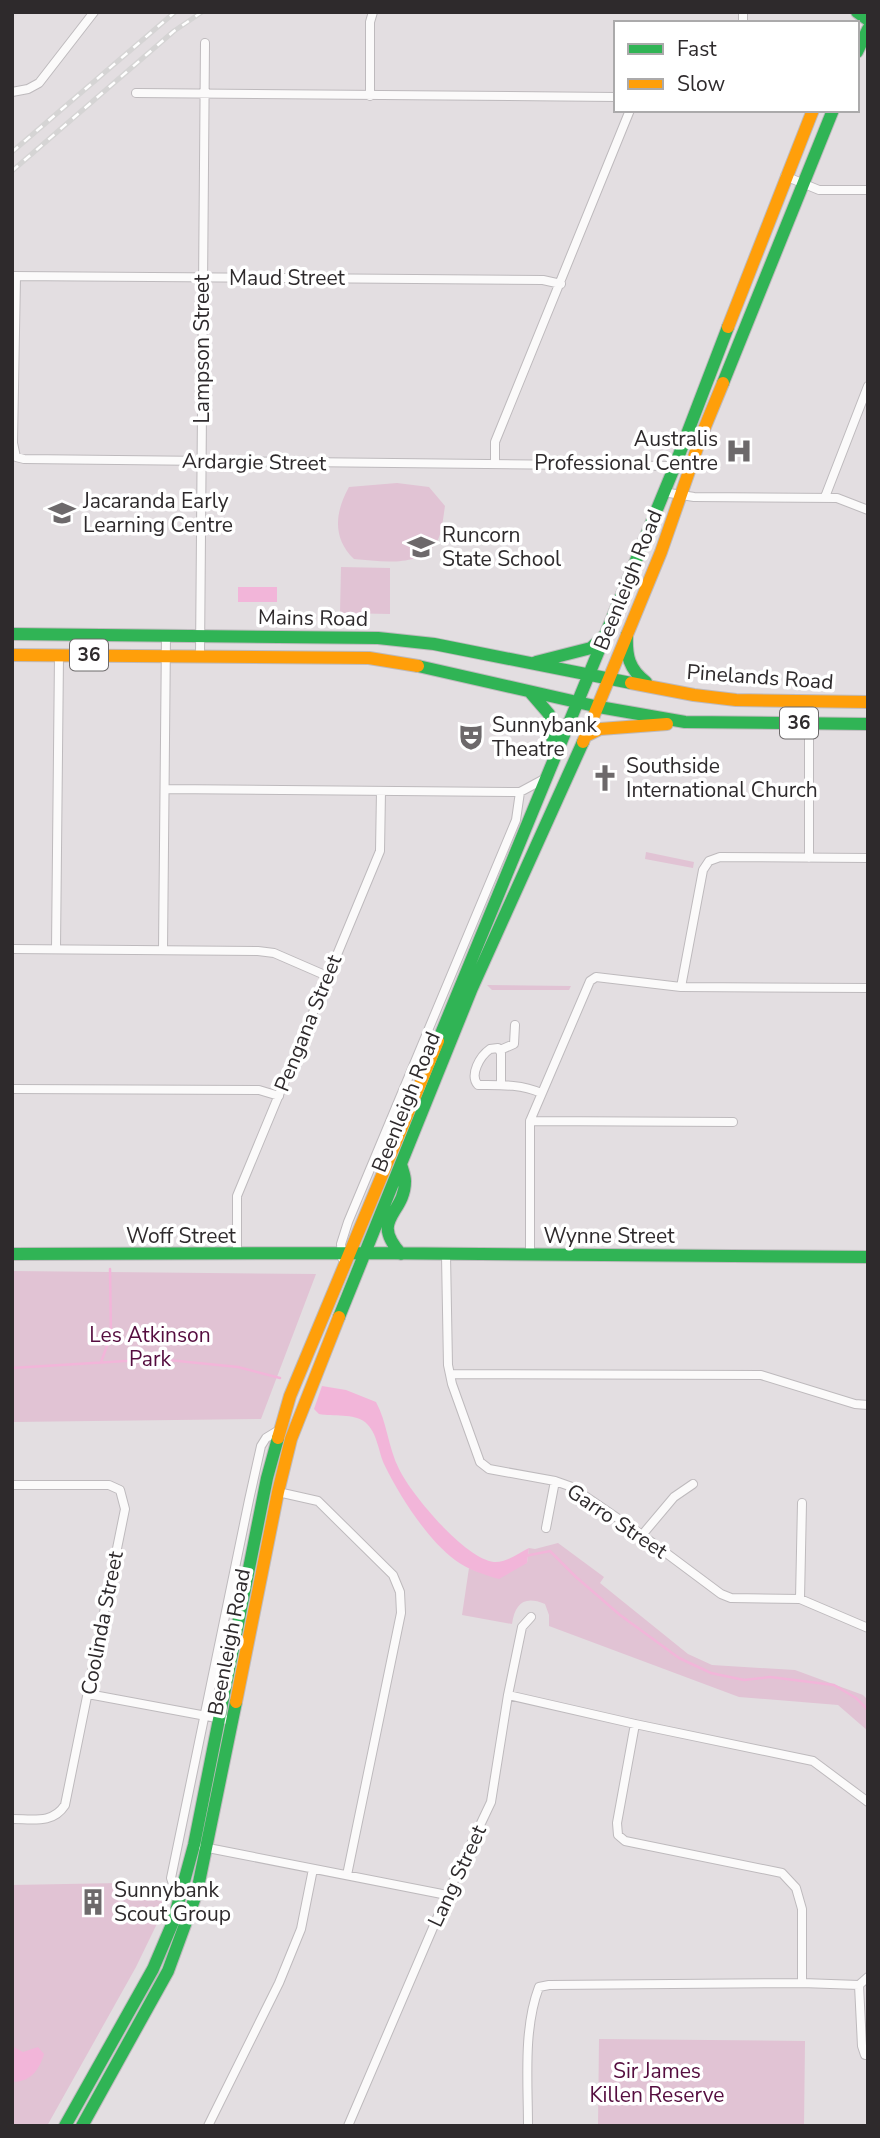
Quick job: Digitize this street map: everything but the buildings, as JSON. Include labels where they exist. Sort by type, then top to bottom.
[{"type":"main road","points":[[857,12],[868,20]]},
{"type":"main road","points":[[862,46],[868,29]]},
{"type":"main road","name":"Beenleigh Road","points":[[65,2126],[153,1969],[179,1902],[194,1845],[212,1717],[267,1478],[290,1396],[342,1270],[346,1254],[591,673],[812,112]]},
{"type":"main road","name":"Beenleigh Road","points":[[82,2126],[168,1971],[197,1892],[291,1439],[472,988],[611,677],[702,434],[832,112]]},
{"type":"main road","name":"Mains Road","points":[[12,634],[378,638],[433,643],[611,677]]},
{"type":"main road","points":[[532,663],[591,648],[606,634]]},
{"type":"main road","points":[[627,635],[626,655],[633,673],[655,687]]},
{"type":"main road","name":"Mains Road","points":[[12,655],[352,658],[390,661],[598,707]]},
{"type":"main road","name":"Pinelands Road","points":[[611,677],[655,687],[736,699],[868,702]]},
{"type":"main road","points":[[528,690],[547,707],[553,725],[555,757]]},
{"type":"main road","name":"Pinelands Road","points":[[598,707],[685,722],[868,724]]},
{"type":"main road","points":[[586,736],[600,729],[685,722]]},
{"type":"main road","points":[[401,1164],[405,1183],[386,1236],[401,1254]]},
{"type":"main road","name":"Woff Street","points":[[12,1254],[346,1254]]},
{"type":"main road","name":"Wynne Street","points":[[346,1254],[868,1256]]},
{"type":"street","points":[[12,92],[28,89],[39,82],[94,12]]},
{"type":"street","points":[[370,96],[370,22],[373,12]]},
{"type":"street","name":"Lampson Street","points":[[200,656],[205,43]]},
{"type":"street","points":[[136,93],[614,97]]},
{"type":"street","points":[[495,464],[495,442],[629,112]]},
{"type":"street","points":[[785,176],[818,190],[868,190]]},
{"type":"street","name":"Maud Street","points":[[14,276],[543,280],[561,284]]},
{"type":"street","name":"Ardargie Street","points":[[14,276],[14,457],[201,462],[674,466]]},
{"type":"street","points":[[825,497],[868,387]]},
{"type":"street","points":[[663,492],[681,496],[825,497],[836,498],[868,510]]},
{"type":"street","points":[[163,950],[166,636]]},
{"type":"street","points":[[56,949],[59,655]]},
{"type":"street","points":[[809,701],[809,858]]},
{"type":"street","points":[[165,789],[520,792],[546,778]]},
{"type":"street","name":"Pengana Street","points":[[237,1255],[237,1196],[380,851],[381,791]]},
{"type":"street","name":"Beenleigh Road","points":[[346,1254],[341,1244],[348,1222],[516,820],[520,792]]},
{"type":"street","points":[[681,987],[703,870],[709,861],[720,857],[868,859]]},
{"type":"street","points":[[12,949],[258,951],[274,953],[327,976]]},
{"type":"street","points":[[530,1255],[530,1121],[590,981],[596,977],[681,987],[868,988]]},
{"type":"street","points":[[515,1025],[514,1044],[500,1050],[486,1051],[475,1070],[474,1080],[478,1085],[527,1087],[541,1093]]},
{"type":"street","points":[[500,1050],[501,1085]]},
{"type":"street","points":[[12,1089],[259,1090],[279,1096]]},
{"type":"street","points":[[530,1121],[733,1122]]},
{"type":"street","name":"Garro Street","points":[[446,1255],[450,1374],[480,1462],[489,1469],[555,1481],[572,1487],[721,1594],[731,1598],[800,1599],[868,1628]]},
{"type":"street","points":[[450,1374],[761,1375],[855,1404],[868,1405]]},
{"type":"street","points":[[546,1528],[555,1481]]},
{"type":"street","name":"Coolinda Street","points":[[12,1485],[109,1485],[120,1490],[125,1509],[65,1805],[59,1814],[49,1819],[12,1819]]},
{"type":"street","points":[[642,1535],[674,1497],[693,1485]]},
{"type":"street","points":[[278,1492],[318,1501],[393,1575],[400,1592],[401,1613],[347,1875]]},
{"type":"street","points":[[800,1599],[802,1503]]},
{"type":"street","name":"Lang Street","points":[[348,2126],[447,1895],[491,1802],[522,1627],[531,1617]]},
{"type":"street","points":[[88,1694],[233,1721]]},
{"type":"street","points":[[508,1695],[813,1761],[868,1802]]},
{"type":"street","name":"Beenleigh Road","points":[[179,1902],[172,1878],[212,1717]]},
{"type":"street","points":[[635,1724],[617,1823],[618,1835],[625,1842],[782,1873],[796,1888],[802,1909],[802,1983]]},
{"type":"street","points":[[194,1845],[447,1895]]},
{"type":"street","points":[[208,2126],[279,1983],[301,1929],[313,1869]]},
{"type":"street","points":[[528,2126],[528,2062],[532,2005],[539,1987],[802,1983],[859,1985],[868,1977]]},
{"type":"street","points":[[859,1985],[862,2046],[865,2055],[868,2055]]},
{"type":"green space","points":[[397,483],[429,487],[445,506],[442,527],[435,545],[418,557],[408,560],[386,562],[354,559],[342,542],[338,524],[341,506],[349,487]]},
{"type":"green space","points":[[341,567],[390,568],[390,614],[340,613]]},
{"type":"green space","points":[[646,852],[694,862],[693,868],[645,859]]},
{"type":"green space","points":[[487,985],[571,986],[569,990],[492,990]]},
{"type":"green space","name":"Les Atkinson Park","points":[[12,1271],[316,1274],[261,1419],[12,1422]]},
{"type":"green space","points":[[558,1543],[604,1577],[600,1583],[688,1654],[712,1665],[795,1670],[863,1695],[868,1700],[868,1731],[838,1705],[739,1697],[549,1626],[545,1604],[538,1601],[522,1603],[515,1611],[512,1624],[462,1615],[469,1568],[478,1572],[527,1563],[529,1548]]},
{"type":"green space","points":[[120,1883],[161,1887],[167,1903],[136,1967],[47,2126],[12,2126],[12,1885]]},
{"type":"green space","name":"Sir James Killen Reserve","points":[[599,2039],[805,2041],[804,2126],[598,2126]]},
{"type":"shaded area","points":[[238,587],[277,587],[277,602],[238,602]]},
{"type":"shaded area","points":[[322,1386],[346,1390],[376,1402],[395,1461],[405,1480],[454,1538],[482,1558],[494,1562],[508,1559],[529,1548],[527,1563],[499,1579],[482,1574],[455,1560],[425,1530],[398,1491],[369,1426],[355,1417],[319,1414],[314,1409]]},
{"type":"shaded area","points":[[12,2046],[23,2052],[38,2047],[44,2054],[39,2066],[29,2078],[12,2082]]},
{"type":"waterway","points":[[101,1362],[111,1335],[110,1269]]},
{"type":"waterway","points":[[12,1368],[158,1359],[238,1367],[280,1378]]},
{"type":"waterway","points":[[525,1556],[550,1551],[620,1615],[679,1658],[711,1673],[744,1680],[770,1677],[834,1685],[856,1698],[868,1710]]},
{"type":"railway","points":[[12,152],[175,12]]},
{"type":"railway","points":[[12,171],[174,31],[202,12]]},
{"type":"traffic: fast","points":[[857,12],[868,20]]},
{"type":"traffic: fast","points":[[859,48],[868,29]]},
{"type":"traffic: fast","points":[[723,383],[832,112]]},
{"type":"traffic: fast","points":[[438,1041],[674,468],[728,327]]},
{"type":"traffic: fast","points":[[12,634],[378,638],[434,644],[631,683]]},
{"type":"traffic: fast","points":[[536,662],[591,648],[606,634]]},
{"type":"traffic: fast","points":[[627,635],[630,662],[646,682]]},
{"type":"traffic: fast","points":[[418,666],[599,707],[685,722],[868,724]]},
{"type":"traffic: fast","points":[[530,692],[549,714],[555,757]]},
{"type":"traffic: fast","points":[[339,1317],[472,988],[583,742]]},
{"type":"traffic: fast","points":[[401,1164],[405,1179],[404,1192],[388,1224],[392,1242],[401,1254]]},
{"type":"traffic: fast","points":[[12,1254],[365,1253],[868,1257]]},
{"type":"traffic: fast","points":[[65,2126],[153,1969],[173,1922],[194,1845],[267,1478],[278,1438]]},
{"type":"traffic: fast","points":[[82,2126],[168,1971],[197,1892],[236,1702]]},
{"type":"traffic: slow","points":[[728,327],[812,112]]},
{"type":"traffic: slow","points":[[583,742],[661,552],[702,434],[723,383]]},
{"type":"traffic: slow","points":[[12,655],[369,658],[418,666]]},
{"type":"traffic: slow","points":[[631,683],[736,700],[868,702]]},
{"type":"traffic: slow","points":[[586,736],[600,729],[667,724]]},
{"type":"traffic: slow","points":[[278,1438],[290,1396],[438,1041]]},
{"type":"traffic: slow","points":[[236,1702],[291,1439],[339,1317]]},
{"type":"place","name":"Australis Professional Centre","points":[[739,451]]},
{"type":"place","name":"Jacaranda Early Learning Centre","points":[[62,513]]},
{"type":"place","name":"Runcorn State School","points":[[421,547]]},
{"type":"place","name":"Sunnybank Theatre","points":[[471,737]]},
{"type":"place","name":"Southside International Church","points":[[605,778]]},
{"type":"place","name":"Sunnybank Scout Group","points":[[93,1902]]}]
